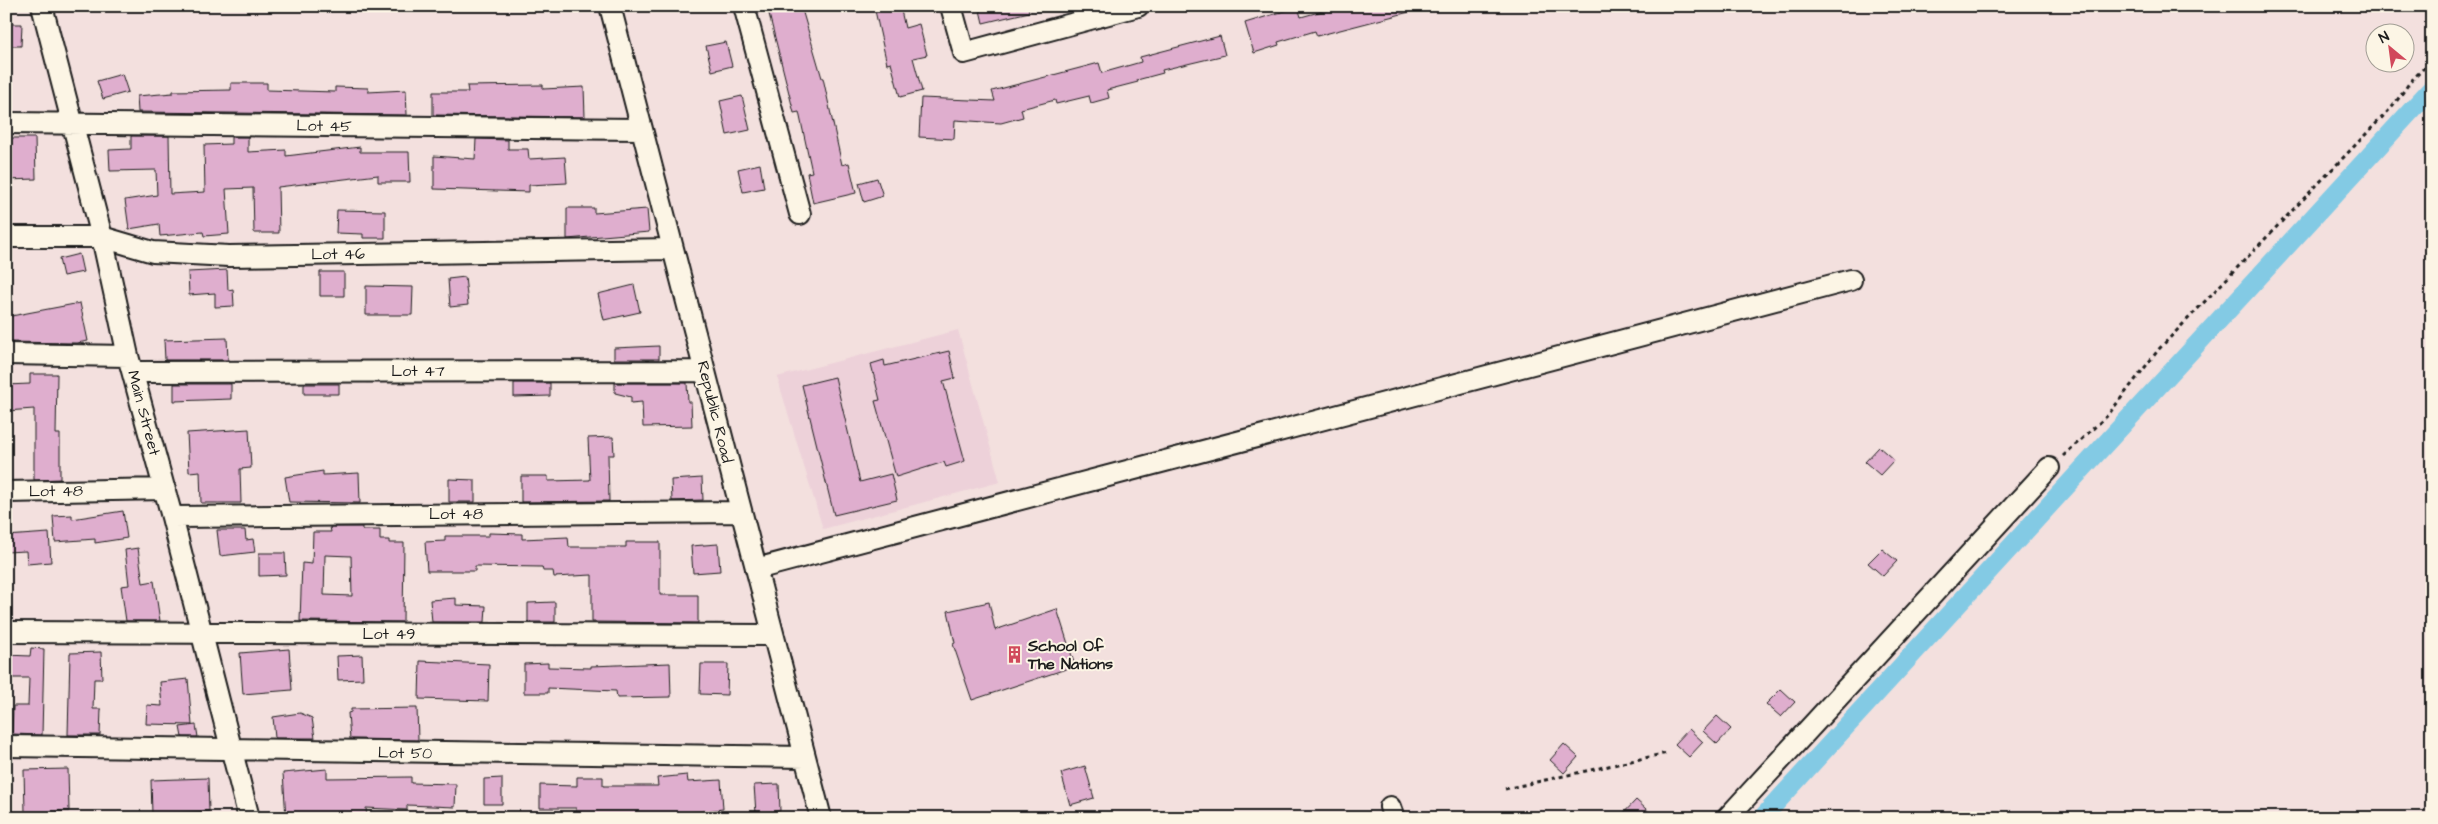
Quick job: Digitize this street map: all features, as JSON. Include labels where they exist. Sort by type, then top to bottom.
[{"type":"street","name":"Main Street","points":[[42,6],[102,237],[130,364],[165,489],[250,818]]},
{"type":"street","name":"Republic Road","points":[[610,6],[821,818]]},
{"type":"street","points":[[744,6],[800,214]]},
{"type":"street","points":[[951,6],[964,53],[1138,6]]},
{"type":"street","name":"Lot 45","points":[[6,123],[641,129]]},
{"type":"street","name":"Lot 46","points":[[6,238],[102,237],[153,252],[229,256],[673,249]]},
{"type":"street","points":[[756,568],[1851,280]]},
{"type":"street","name":"Lot 47","points":[[6,354],[130,364],[704,371]]},
{"type":"street","points":[[1727,818],[2049,468]]},
{"type":"street","name":"Lot 48","points":[[6,492],[165,489]]},
{"type":"street","name":"Lot 48","points":[[172,516],[740,512]]},
{"type":"street","name":"Lot 49","points":[[6,632],[772,635]]},
{"type":"street","name":"Lot 50","points":[[6,746],[804,757]]},
{"type":"path","points":[[2049,468],[2108,415],[2159,349],[2393,106],[2410,82],[2432,60]]},
{"type":"path","points":[[1506,789],[1667,753]]},
{"type":"shaded area","points":[[958,330],[1000,482],[823,529],[777,377]]},
{"type":"building","points":[[767,6],[801,6],[823,78],[842,165],[849,163],[856,193],[813,203],[807,173],[812,172],[799,112],[794,113]]},
{"type":"building","points":[[874,6],[900,6],[905,28],[919,24],[927,55],[913,58],[922,91],[900,97],[891,63],[887,64]]},
{"type":"building","points":[[979,6],[1028,6],[1029,12],[983,23]]},
{"type":"building","points":[[1340,6],[1412,6],[1413,11],[1317,36],[1315,31],[1278,42],[1279,45],[1254,53],[1245,23],[1298,7],[1301,17]]},
{"type":"building","points":[[6,24],[22,24],[21,46],[6,46]]},
{"type":"building","points":[[1220,36],[1225,55],[1162,70],[1163,73],[1107,90],[1109,98],[1091,103],[1089,96],[1056,104],[1055,100],[1021,109],[1023,117],[1001,123],[955,120],[954,139],[919,137],[921,98],[995,101],[992,91],[1099,63],[1102,73],[1141,62],[1140,57]]},
{"type":"building","points":[[726,42],[732,66],[712,71],[706,46]]},
{"type":"building","points":[[122,74],[128,92],[103,99],[97,81]]},
{"type":"building","points":[[231,83],[267,83],[267,90],[335,92],[335,87],[368,88],[368,92],[406,90],[407,115],[138,112],[137,96],[173,93],[173,91],[231,90]]},
{"type":"building","points":[[543,85],[543,89],[584,87],[585,117],[433,115],[433,92],[468,92],[467,86]]},
{"type":"building","points":[[742,96],[750,130],[727,135],[720,101]]},
{"type":"building","points":[[131,136],[169,136],[170,194],[205,192],[204,145],[231,144],[231,137],[248,137],[248,152],[286,150],[286,156],[360,147],[360,152],[409,152],[410,182],[378,182],[378,175],[278,187],[279,233],[254,233],[253,188],[226,189],[229,234],[204,236],[203,232],[160,236],[159,224],[129,229],[125,200],[157,195],[156,170],[110,171],[109,150],[131,149]]},
{"type":"building","points":[[6,138],[35,138],[36,179],[6,180]]},
{"type":"building","points":[[476,139],[508,140],[508,149],[528,149],[529,159],[565,157],[567,183],[529,185],[529,192],[434,189],[434,156],[475,159]]},
{"type":"building","points":[[760,164],[764,188],[743,192],[738,169]]},
{"type":"building","points":[[877,178],[883,196],[864,202],[859,183]]},
{"type":"building","points":[[567,208],[594,208],[594,213],[647,209],[649,232],[567,239]]},
{"type":"building","points":[[337,210],[385,211],[385,238],[363,238],[363,234],[336,233]]},
{"type":"building","points":[[79,254],[83,272],[63,276],[59,259]]},
{"type":"building","points":[[227,270],[228,290],[233,289],[234,306],[215,307],[215,293],[189,295],[188,272]]},
{"type":"building","points":[[320,272],[344,272],[344,296],[320,296]]},
{"type":"building","points":[[465,277],[468,305],[450,307],[448,279]]},
{"type":"building","points":[[634,285],[640,312],[604,320],[598,294]]},
{"type":"building","points":[[366,286],[413,287],[412,315],[366,315]]},
{"type":"building","points":[[80,303],[88,341],[77,343],[6,342],[6,317]]},
{"type":"building","points":[[227,338],[228,360],[165,360],[164,340]]},
{"type":"building","points":[[659,346],[659,359],[614,359],[614,348]]},
{"type":"building","points":[[949,351],[955,378],[943,381],[965,461],[946,467],[944,462],[896,477],[875,401],[880,400],[871,364],[884,360],[885,366]]},
{"type":"building","points":[[30,374],[57,374],[56,434],[60,434],[60,479],[34,480],[34,409],[6,411],[6,385],[30,384]]},
{"type":"building","points":[[835,377],[860,482],[891,474],[897,500],[834,515],[802,385]]},
{"type":"building","points":[[514,383],[550,383],[550,396],[514,397]]},
{"type":"building","points":[[615,383],[687,383],[688,402],[691,402],[692,426],[643,427],[642,402],[631,403],[631,397],[615,393]]},
{"type":"building","points":[[174,384],[231,384],[231,399],[174,401]]},
{"type":"building","points":[[304,384],[339,384],[339,394],[304,394]]},
{"type":"building","points":[[249,429],[251,468],[240,469],[241,503],[201,503],[200,471],[189,472],[187,433]]},
{"type":"building","points":[[613,437],[614,455],[608,455],[609,501],[521,502],[521,476],[548,476],[548,481],[590,480],[588,438]]},
{"type":"building","points":[[1879,447],[1894,460],[1880,475],[1865,462]]},
{"type":"building","points":[[323,471],[323,475],[359,473],[360,503],[289,502],[285,477]]},
{"type":"building","points":[[702,478],[703,500],[672,501],[671,480]]},
{"type":"building","points":[[449,479],[475,480],[475,502],[449,502]]},
{"type":"building","points":[[123,511],[127,538],[95,543],[95,539],[55,542],[53,516],[72,515],[72,519]]},
{"type":"building","points":[[330,527],[362,527],[362,530],[380,530],[380,540],[389,540],[389,543],[404,543],[403,622],[300,621],[302,563],[312,564],[313,532],[331,532]],"holes":[[[325,555],[351,556],[352,596],[324,595]]]},
{"type":"building","points":[[217,530],[245,530],[246,540],[253,539],[255,552],[220,556]]},
{"type":"building","points":[[49,533],[51,562],[27,564],[26,551],[6,552],[6,536]]},
{"type":"building","points":[[489,533],[522,534],[522,539],[568,537],[569,547],[626,547],[626,542],[660,542],[660,595],[698,595],[698,623],[592,622],[592,575],[554,577],[553,571],[543,571],[542,567],[475,566],[475,571],[427,571],[425,542],[445,541],[445,536],[489,536]]},
{"type":"building","points":[[718,544],[720,571],[693,573],[691,546]]},
{"type":"building","points":[[138,548],[143,583],[154,581],[160,621],[126,621],[121,586],[129,585],[125,550]]},
{"type":"building","points":[[1882,549],[1897,561],[1883,576],[1868,563]]},
{"type":"building","points":[[259,553],[285,553],[286,575],[259,576]]},
{"type":"building","points":[[456,598],[456,605],[486,606],[485,622],[432,622],[430,600]]},
{"type":"building","points":[[555,602],[555,622],[528,622],[528,603]]},
{"type":"building","name":"School Of The Nations","points":[[989,602],[995,630],[1057,609],[1075,666],[972,700],[953,644],[955,643],[948,611]]},
{"type":"building","points":[[31,648],[44,649],[42,735],[12,734],[13,706],[28,706],[29,678],[6,678],[6,655],[30,656]]},
{"type":"building","points":[[289,649],[292,690],[243,694],[240,653]]},
{"type":"building","points":[[101,652],[102,679],[94,679],[93,709],[101,709],[100,735],[68,735],[70,653]]},
{"type":"building","points":[[362,655],[363,679],[338,680],[337,656]]},
{"type":"building","points":[[420,661],[489,664],[488,701],[419,699]]},
{"type":"building","points":[[548,663],[548,667],[591,668],[591,666],[670,663],[671,697],[617,698],[616,691],[548,688],[548,693],[524,693],[524,664]]},
{"type":"building","points":[[701,664],[728,664],[727,695],[700,694]]},
{"type":"building","points":[[188,679],[192,725],[146,724],[147,705],[162,706],[160,682]]},
{"type":"building","points":[[1781,689],[1795,702],[1781,717],[1766,704]]},
{"type":"building","points":[[417,708],[418,740],[350,739],[348,713],[351,712],[351,709]]},
{"type":"building","points":[[300,713],[312,718],[315,738],[275,738],[273,717]]},
{"type":"building","points":[[1717,716],[1731,729],[1717,744],[1703,731]]},
{"type":"building","points":[[196,725],[198,737],[182,737],[180,727]]},
{"type":"building","points":[[1689,729],[1703,742],[1689,757],[1675,744]]},
{"type":"building","points":[[1564,744],[1578,757],[1564,773],[1550,760]]},
{"type":"building","points":[[1085,766],[1094,798],[1070,805],[1061,773]]},
{"type":"building","points":[[68,769],[69,811],[25,812],[24,770]]},
{"type":"building","points":[[327,769],[327,778],[411,777],[411,783],[456,784],[455,807],[407,805],[407,810],[366,808],[367,818],[286,818],[283,773]]},
{"type":"building","points":[[687,775],[688,782],[721,780],[723,809],[641,818],[610,818],[610,815],[576,814],[576,808],[540,808],[540,785],[577,786],[577,777],[603,777],[603,786],[658,786],[657,778]]},
{"type":"building","points":[[208,778],[209,811],[152,814],[151,780]]},
{"type":"building","points":[[502,778],[502,804],[484,804],[484,779]]},
{"type":"building","points":[[779,784],[780,811],[756,813],[754,785]]},
{"type":"building","points":[[1636,800],[1656,818],[1619,818]]},
{"type":"waterway","points":[[1762,818],[2432,88]]},
{"type":"place","name":"School Of The Nations","points":[[1014,655]]}]
